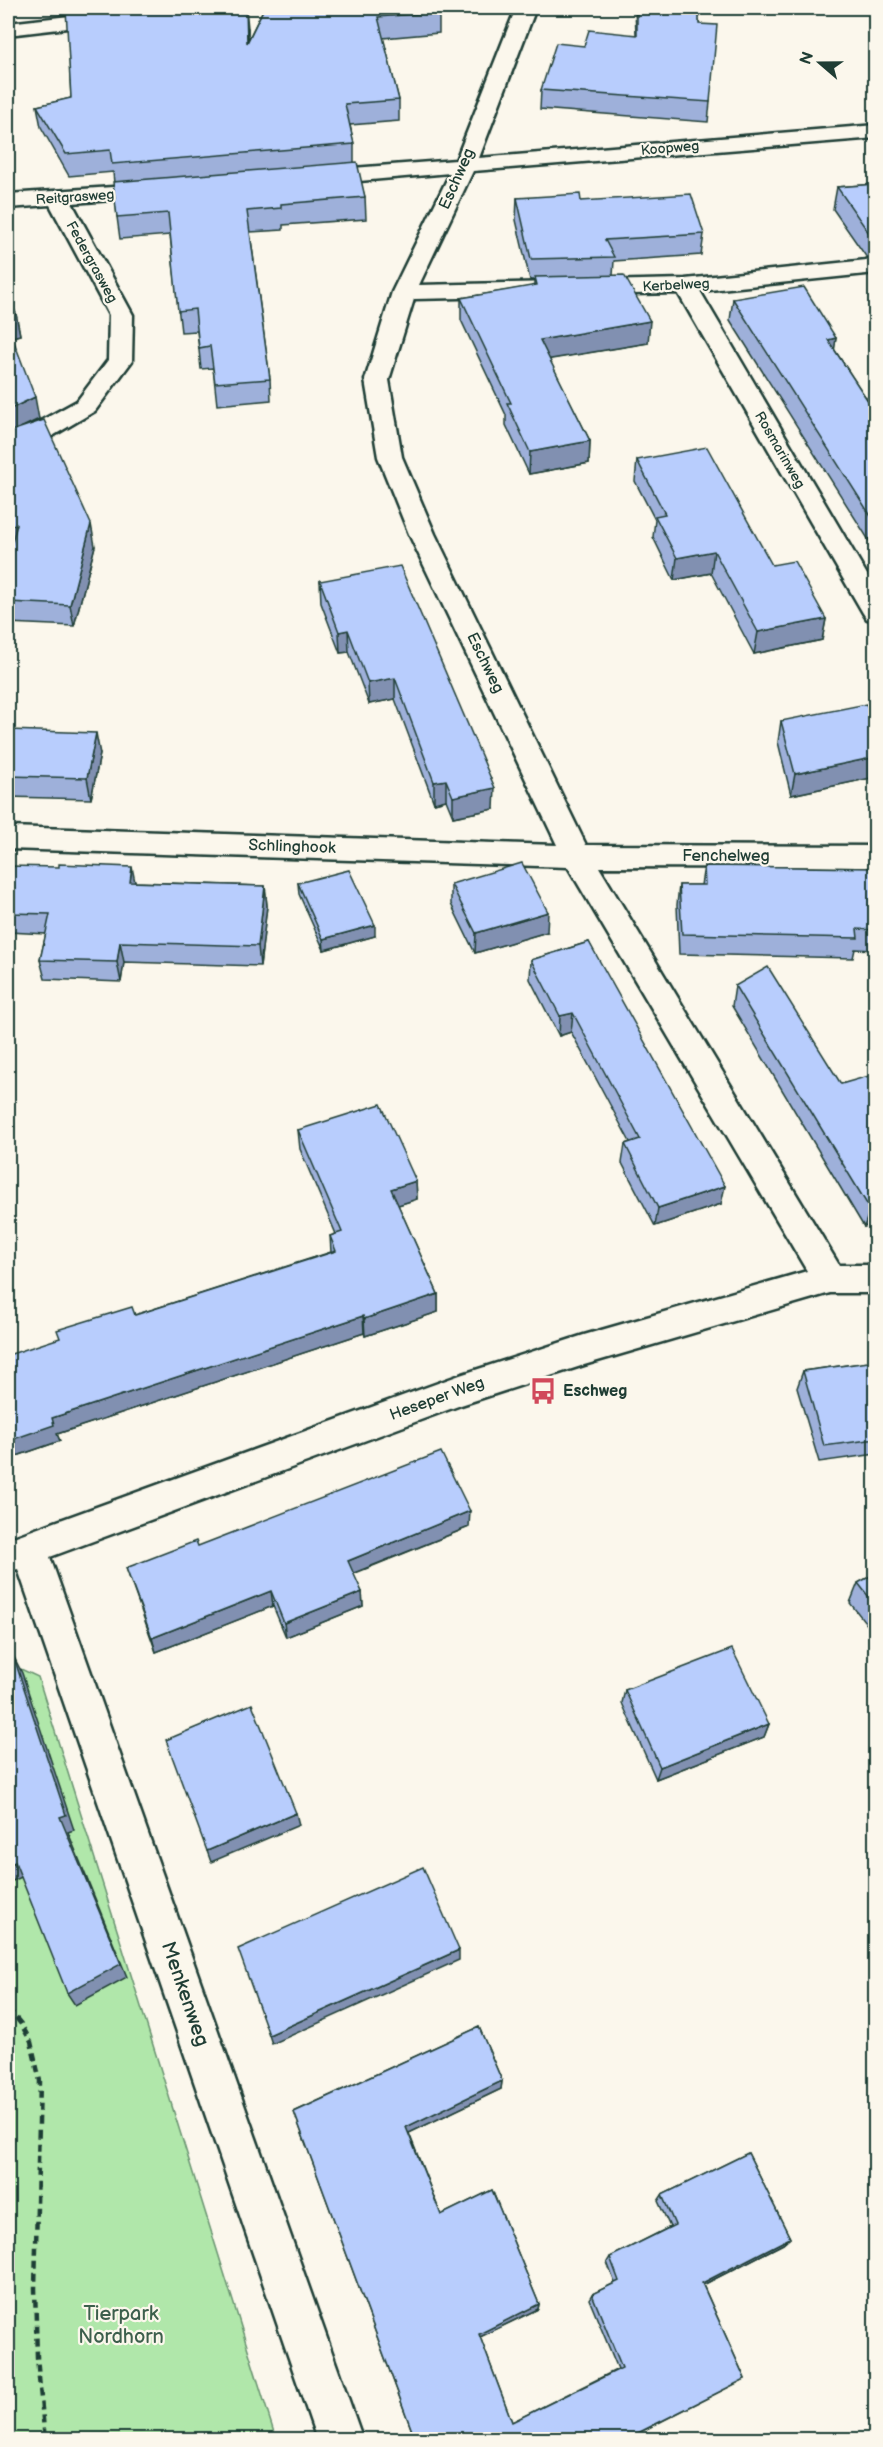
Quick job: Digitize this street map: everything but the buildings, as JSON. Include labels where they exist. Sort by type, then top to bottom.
[{"type":"street","points":[[8,29],[187,8]]},
{"type":"street","name":"Eschweg","points":[[526,8],[465,165],[404,292],[377,380],[390,457],[423,534],[577,856],[830,1279]]},
{"type":"street","name":"Koopweg","points":[[465,165],[876,131]]},
{"type":"street","points":[[291,180],[465,165]]},
{"type":"street","name":"Reitgrasweg","points":[[8,201],[174,189]]},
{"type":"street","name":"Federgrasweg","points":[[8,445],[35,435],[86,406],[120,361],[121,315],[58,199]]},
{"type":"street","name":"Kerbelweg","points":[[404,292],[685,286],[876,266]]},
{"type":"street","name":"Rosmarinweg","points":[[685,286],[876,613]]},
{"type":"street","name":"Schlinghook","points":[[8,838],[577,856]]},
{"type":"street","name":"Fenchelweg","points":[[577,856],[876,857]]},
{"type":"street","name":"Heseper Weg","points":[[18,1552],[460,1390],[584,1350],[830,1279],[876,1280]]},
{"type":"street","name":"Menkenweg","points":[[18,1552],[340,2439]]},
{"type":"path","points":[[8,2008],[30,2036],[38,2059],[40,2081],[34,2227],[37,2357],[45,2439]]},
{"type":"green space","name":"Tierpark Nordhorn","points":[[8,1663],[38,1677],[276,2439],[8,2440]]},
{"type":"place","name":"Eschweg","points":[[543,1391]]}]
